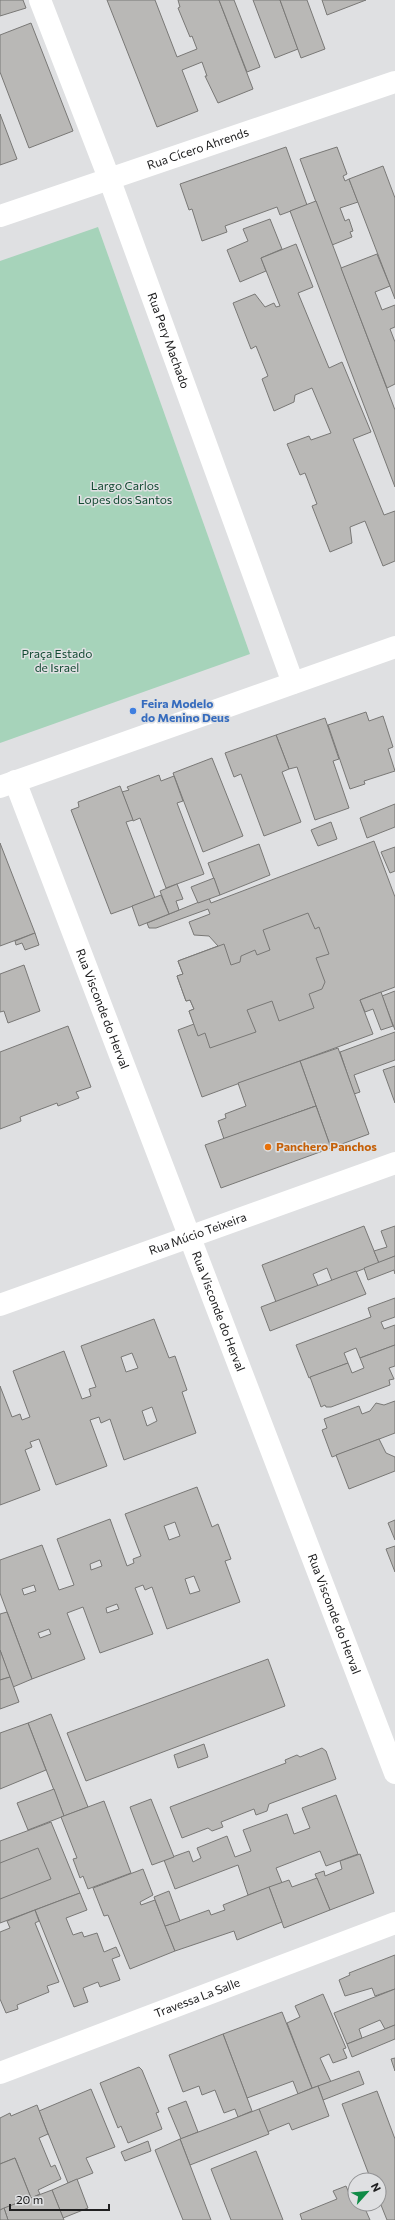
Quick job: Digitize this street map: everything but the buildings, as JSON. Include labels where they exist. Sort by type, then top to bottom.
[{"type":"street","name":"Rua Pery Machado","points":[[40,0],[109,178],[293,683]]},
{"type":"street","name":"Rua Cícero Ahrends","points":[[0,216],[395,82]]},
{"type":"street","points":[[8,784],[395,647]]},
{"type":"street","name":"Rua Visconde do Herval","points":[[8,784],[190,1237],[395,1773]]},
{"type":"street","name":"Rua Múcio Teixeira","points":[[0,1305],[395,1163]]},
{"type":"street","name":"Travessa La Salle","points":[[0,2073],[395,1923]]},
{"type":"green space","name":"Largo Carlos Lopes dos Santos","points":[[98,227],[250,654],[0,743],[0,261]]},
{"type":"place","name":"Feira Modelo do Menino Deus","points":[[133,711]]},
{"type":"place","name":"Panchero Panchos","points":[[268,1147]]},
{"type":"park label","name":"Praça Estado de Israel","points":[[57,661]]}]
